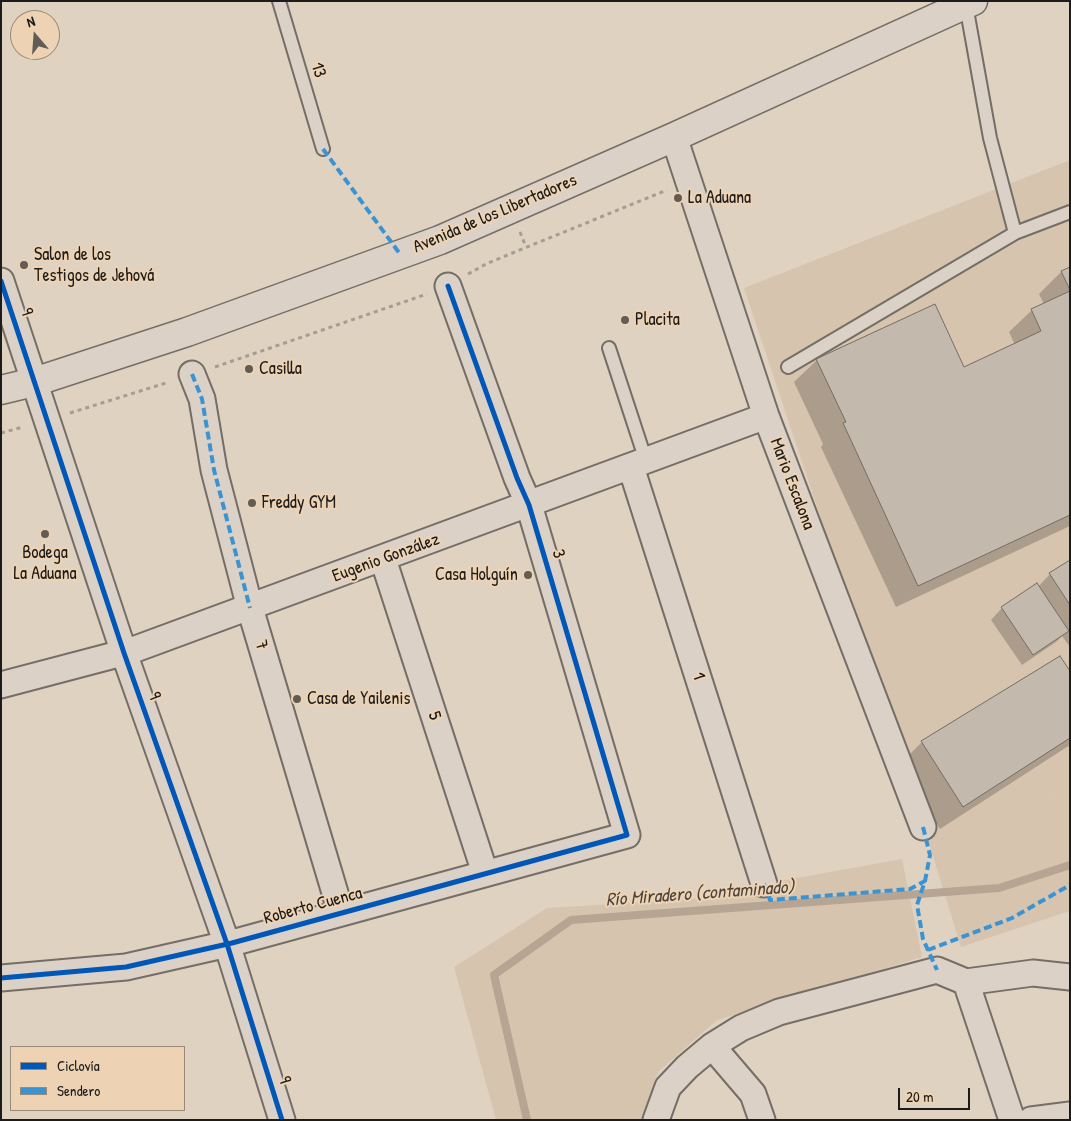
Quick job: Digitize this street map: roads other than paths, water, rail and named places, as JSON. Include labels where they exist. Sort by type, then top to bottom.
[{"type":"main road","name":"Avenida de los Libertadores","points":[[1,390],[34,382],[187,332],[440,240],[970,3]]},
{"type":"street","name":"Mario Escalona","points":[[674,137],[766,416],[923,826]]},
{"type":"street","name":"9","points":[[1,281],[124,653],[228,944],[278,1119]]},
{"type":"street","name":"3","points":[[448,286],[517,478],[529,505],[627,835]]},
{"type":"street","name":"7","points":[[192,374],[202,399],[214,470],[250,608],[342,913]]},
{"type":"street","name":"Eugenio González","points":[[1,685],[124,653],[383,559],[766,416]]},
{"type":"street","name":"1","points":[[639,464],[764,884]]},
{"type":"street","name":"5","points":[[383,559],[485,873]]},
{"type":"street","name":"Roberto Cuenca","points":[[1,978],[126,967],[228,944],[627,835]]},
{"type":"street","points":[[656,1120],[668,1087],[687,1067],[712,1046],[741,1028],[778,1012],[937,970],[966,982],[1033,973],[1070,977]]},
{"type":"street","points":[[966,982],[1012,1120]]},
{"type":"street","points":[[712,1046],[753,1094],[762,1120]]},
{"type":"street","points":[[1031,1120],[1070,1115]]},
{"type":"lane","name":"13","points":[[279,1],[323,149]]},
{"type":"lane","points":[[970,3],[990,138],[1015,233]]},
{"type":"lane","points":[[788,366],[1015,233],[1070,212]]},
{"type":"lane","name":"1","points":[[609,348],[639,464]]},
{"type":"waterway","name":"Río Miradero (contaminado)","points":[[527,1120],[494,975],[571,920],[999,888],[1070,865]]},
{"type":"place","name":"La Aduana","points":[[678,198]]},
{"type":"place","name":"Salon de los Testigos de Jehová","points":[[24,265]]},
{"type":"place","name":"Placita","points":[[625,320]]},
{"type":"place","name":"Casilla","points":[[249,369]]},
{"type":"place","name":"Freddy GYM","points":[[252,503]]},
{"type":"place","name":"Bodega La Aduana","points":[[45,534]]},
{"type":"place","name":"Casa Holguín","points":[[528,575]]},
{"type":"place","name":"Casa de Yailenis","points":[[297,699]]}]
